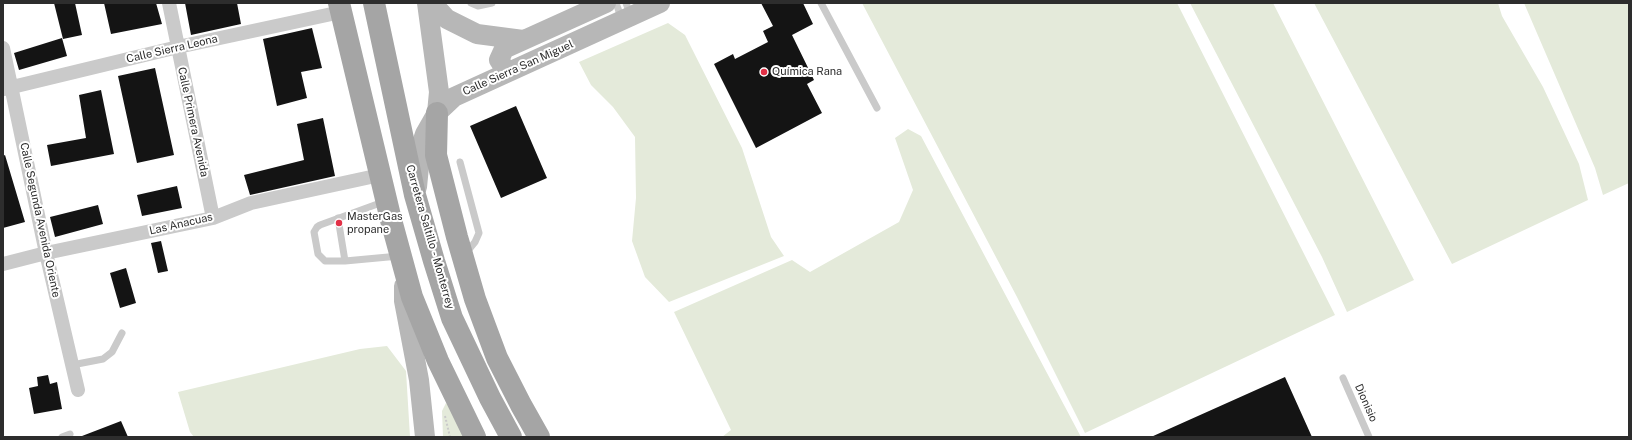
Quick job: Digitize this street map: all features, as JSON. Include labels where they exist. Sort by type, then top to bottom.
[{"type":"main road","name":"Carretera Saltillo - Monterrey","points":[[374,3],[415,195],[452,318],[487,393],[511,437]]},
{"type":"main road","points":[[340,8],[386,201],[421,322],[451,389],[475,437]]},
{"type":"main road","points":[[437,113],[436,154],[462,257],[489,339],[520,405],[539,437]]},
{"type":"main road","points":[[452,318],[488,362],[539,437]]},
{"type":"street","name":"Calle Primera Avenida","points":[[169,3],[213,218]]},
{"type":"street","points":[[427,3],[439,92],[437,113]]},
{"type":"street","points":[[432,3],[447,19],[477,34],[523,40]]},
{"type":"street","name":"Calle Sierra San Miguel","points":[[507,72],[501,66],[499,60],[500,54],[504,49],[606,3]]},
{"type":"street","name":"Calle Sierra San Miguel","points":[[415,195],[421,146],[430,124],[446,103],[460,93],[507,72],[624,11],[660,3]]},
{"type":"street","name":"Calle Sierra Leona","points":[[8,88],[340,8]]},
{"type":"street","name":"Calle Segunda Avenida Oriente","points":[[3,48],[8,88],[78,390]]},
{"type":"street","name":"Las Anacuas","points":[[3,264],[46,253],[213,218],[251,203],[380,176]]},
{"type":"street","points":[[402,260],[404,301],[418,374],[425,437]]},
{"type":"lane","points":[[471,3],[478,6],[492,3]]},
{"type":"lane","points":[[821,3],[877,108]]},
{"type":"lane","points":[[460,162],[479,233],[475,242],[462,257]]},
{"type":"lane","points":[[386,201],[320,225],[314,232],[318,254],[322,260],[402,260]]},
{"type":"lane","points":[[338,218],[345,261]]},
{"type":"lane","points":[[72,365],[103,359],[112,352],[122,333]]},
{"type":"lane","name":"Dionisio","points":[[1343,378],[1369,437]]},
{"type":"lane","points":[[62,437],[70,434]]},
{"type":"path","points":[[443,410],[450,437]]},
{"type":"green space","points":[[862,3],[1177,3],[1335,315],[1085,433],[1017,297]]},
{"type":"green space","points":[[1190,3],[1273,3],[1414,280],[1347,312],[1322,257]]},
{"type":"green space","points":[[1314,3],[1498,3],[1502,16],[1543,87],[1579,164],[1588,200],[1452,264]]},
{"type":"green space","points":[[1524,3],[1629,3],[1629,183],[1603,195],[1595,168]]},
{"type":"green space","points":[[668,23],[685,35],[742,148],[771,237],[784,256],[669,302],[645,277],[632,241],[636,198],[635,137],[613,107],[591,85],[579,62]]},
{"type":"green space","points":[[908,129],[921,136],[1081,437],[722,437],[731,430],[674,312],[792,260],[810,272],[899,222],[913,190],[895,138]]},
{"type":"green space","points":[[387,346],[406,371],[410,437],[194,437],[190,432],[178,392],[360,349]]},
{"type":"green space","points":[[446,403],[453,408],[468,437],[443,437],[442,411]]},
{"type":"building","points":[[54,3],[75,3],[82,35],[63,39]]},
{"type":"building","points":[[104,3],[156,3],[162,24],[111,34]]},
{"type":"building","points":[[185,3],[237,3],[241,24],[191,35]]},
{"type":"building","name":"Química Rana","points":[[761,3],[803,3],[813,24],[792,35],[814,80],[807,84],[822,113],[756,148],[714,64],[733,54],[735,59],[768,42],[763,31],[773,26]]},
{"type":"building","points":[[312,28],[322,68],[301,72],[307,98],[277,106],[263,39]]},
{"type":"building","points":[[62,38],[67,56],[19,70],[14,53]]},
{"type":"building","points":[[155,68],[174,155],[137,163],[118,76]]},
{"type":"building","points":[[101,90],[114,154],[51,166],[47,145],[86,138],[79,95]]},
{"type":"building","points":[[516,106],[547,178],[501,198],[470,126]]},
{"type":"building","points":[[323,118],[335,176],[250,195],[244,175],[304,160],[297,124]]},
{"type":"building","points":[[5,155],[25,222],[3,228],[3,156]]},
{"type":"building","points":[[177,186],[182,208],[142,216],[137,195]]},
{"type":"building","points":[[98,205],[103,224],[55,237],[50,217]]},
{"type":"building","points":[[161,241],[168,271],[158,273],[151,243]]},
{"type":"building","points":[[126,268],[136,303],[120,308],[110,273]]},
{"type":"building","points":[[48,375],[50,384],[57,382],[62,409],[34,414],[29,388],[38,386],[37,377]]},
{"type":"building","points":[[1285,377],[1312,437],[1151,437]]},
{"type":"building","points":[[121,421],[128,437],[82,437],[82,436]]},
{"type":"place","name":"Química Rana","points":[[764,72]]},
{"type":"place","name":"MasterGas propane","points":[[339,223]]}]
